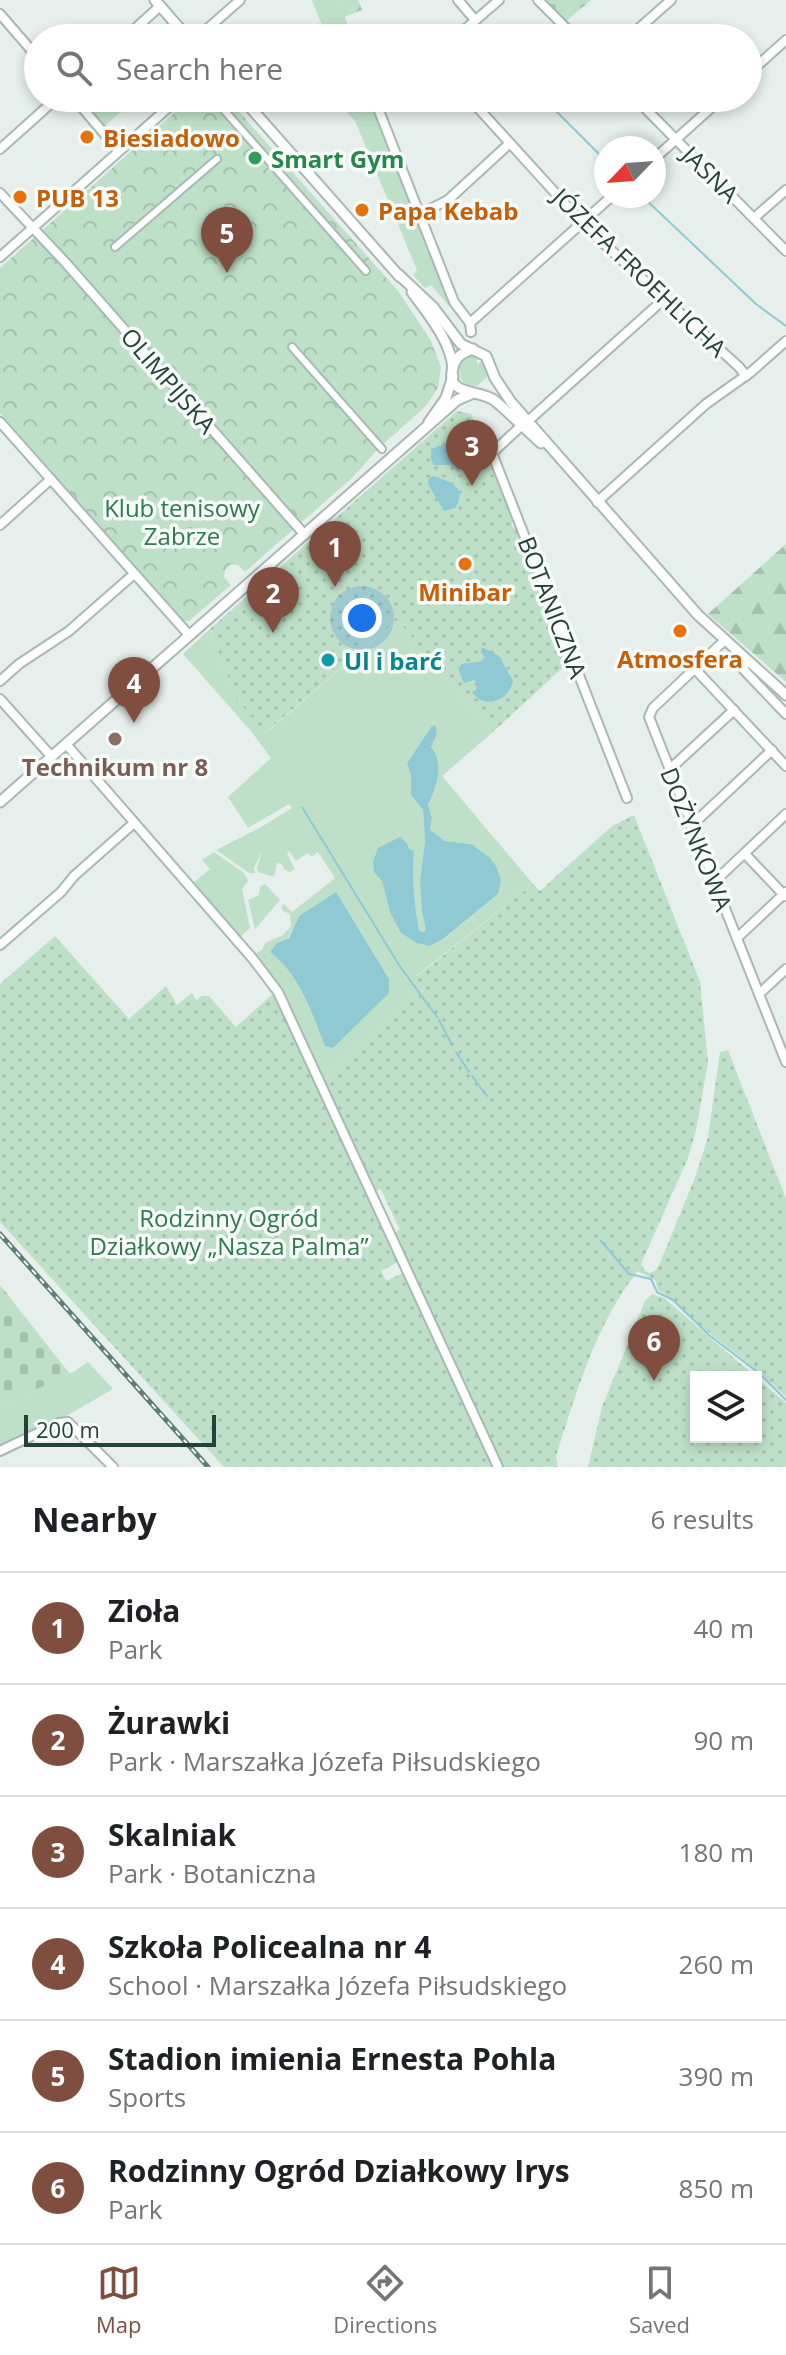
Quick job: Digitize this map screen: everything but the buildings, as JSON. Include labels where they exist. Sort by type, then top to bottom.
[{"type":"street","points":[[213,24],[240,0]]},
{"type":"street","points":[[458,0],[475,20]]},
{"type":"street","points":[[471,24],[499,0]]},
{"type":"street","points":[[538,0],[562,24]]},
{"type":"street","points":[[644,24],[671,0]]},
{"type":"street","points":[[138,24],[158,3],[176,24]]},
{"type":"street","points":[[0,14],[24,42]]},
{"type":"street","points":[[762,61],[786,40]]},
{"type":"street","points":[[0,149],[41,112]]},
{"type":"street","points":[[86,112],[119,151]]},
{"type":"street","points":[[0,257],[163,112]]},
{"type":"street","points":[[226,112],[366,271]]},
{"type":"street","points":[[254,112],[398,274],[432,320],[450,357],[459,388],[492,399],[524,424],[561,461],[698,615],[786,695]]},
{"type":"street","points":[[380,112],[454,302],[471,328],[598,208]]},
{"type":"street","name":"JÓZEFA FROEHLICHA","points":[[482,112],[582,222],[746,376]]},
{"type":"street","name":"JASNA","points":[[649,112],[786,251]]},
{"type":"street","points":[[666,148],[706,112]]},
{"type":"street","points":[[420,214],[448,200],[510,143]]},
{"type":"street","points":[[115,247],[217,159]]},
{"type":"street","points":[[754,218],[786,190]]},
{"type":"street","name":"OLIMPIJSKA","points":[[0,193],[65,262],[304,534]]},
{"type":"street","points":[[398,274],[433,307],[461,344],[486,356],[524,424]]},
{"type":"street","points":[[524,424],[663,300]]},
{"type":"street","points":[[597,502],[706,404],[746,376],[786,341]]},
{"type":"street","points":[[292,347],[382,449]]},
{"type":"street","points":[[426,427],[446,398],[460,355],[474,349]]},
{"type":"street","points":[[0,802],[426,427],[461,397],[474,394],[489,381],[491,368]]},
{"type":"street","points":[[0,422],[189,635]]},
{"type":"street","name":"BOTANICZNA","points":[[524,424],[492,453],[627,798]]},
{"type":"street","points":[[0,525],[51,479]]},
{"type":"street","points":[[0,681],[19,664],[77,625],[134,574]]},
{"type":"street","name":"DOŻYNKOWA","points":[[725,640],[649,713],[650,722],[759,994],[784,1048],[786,1062]]},
{"type":"street","points":[[745,659],[744,670],[786,714]]},
{"type":"street","points":[[695,669],[786,766]]},
{"type":"street","points":[[0,699],[51,756]]},
{"type":"street","points":[[669,770],[734,710]]},
{"type":"street","points":[[66,744],[253,959],[279,994],[498,1467]]},
{"type":"street","points":[[691,826],[772,750]]},
{"type":"street","points":[[714,882],[786,814]]},
{"type":"street","points":[[0,945],[134,823]]},
{"type":"street","points":[[737,938],[785,894],[745,854]]},
{"type":"street","points":[[759,994],[786,969]]},
{"type":"street","points":[[0,1451],[59,1423],[68,1422],[113,1467]]},
{"type":"green space","points":[[312,0],[338,0],[347,24],[321,24]]},
{"type":"green space","points":[[338,0],[358,0],[362,10],[344,17]]},
{"type":"green space","points":[[545,0],[591,0],[565,22]]},
{"type":"green space","points":[[92,112],[120,112],[105,126]]},
{"type":"green space","name":"Klub tenisowy Zabrze","points":[[175,112],[239,112],[398,291],[430,339],[441,367],[438,388],[425,407],[380,447],[353,477],[245,572],[238,565],[231,564],[225,570],[224,577],[231,585],[189,621],[184,621],[0,413],[0,268]]},
{"type":"green space","points":[[347,112],[377,112],[453,305],[449,306],[431,285],[425,288],[413,275],[417,270],[355,121]]},
{"type":"green space","points":[[470,355],[477,357],[477,364],[482,361],[487,377],[477,386],[466,385],[460,378],[459,362]]},
{"type":"green space","points":[[457,411],[471,414],[513,514],[512,526],[520,532],[571,660],[493,732],[397,620],[265,733],[224,684],[229,680],[210,629]]},
{"type":"green space","points":[[786,544],[786,682],[708,614]]},
{"type":"green space","points":[[397,620],[493,732],[442,776],[533,884],[416,976],[425,989],[323,1079],[281,990],[253,955],[291,926],[290,914],[281,907],[284,904],[292,912],[335,878],[318,852],[311,857],[308,853],[296,861],[289,851],[287,854],[295,869],[290,872],[277,863],[274,877],[258,872],[262,851],[254,868],[255,873],[249,873],[216,850],[292,808],[289,804],[248,828],[228,797],[271,758],[183,654],[210,629],[229,680],[224,684],[266,733]],"holes":[[[431,727],[437,734],[431,747],[437,769],[428,806],[432,818],[430,831],[445,841],[471,844],[498,894],[443,940],[430,946],[390,912],[382,881],[414,851],[417,921],[419,931],[427,930],[422,912],[420,881],[425,841],[423,810],[411,795],[407,763]],[[336,893],[389,979],[326,1046],[297,983],[270,952],[277,943],[288,938],[299,916]]]},
{"type":"green space","points":[[634,815],[700,982],[708,1062],[688,1158],[641,1264],[650,1273],[656,1270],[696,1175],[708,1137],[720,1052],[728,1050],[786,1199],[786,1397],[762,1375],[762,1371],[758,1371],[658,1290],[655,1280],[638,1271],[610,1313],[589,1360],[556,1456],[558,1467],[501,1467],[493,1443],[468,1394],[469,1389],[396,1236],[400,1229],[381,1189],[376,1191],[323,1079],[425,989],[416,977],[533,884],[540,891],[612,826]]},
{"type":"green space","points":[[214,852],[244,873],[248,881],[242,889],[250,928],[240,937],[192,884],[210,869],[202,860]]},
{"type":"green space","points":[[265,884],[280,900],[255,929],[248,900],[259,895],[260,887]]},
{"type":"green space","name":"Rodzinny Ogród Działkowy „Nasza Palma”","points":[[55,936],[129,1019],[166,986],[177,1005],[192,993],[196,1000],[209,996],[236,1027],[274,993],[347,1145],[398,1262],[381,1271],[386,1281],[403,1273],[493,1467],[224,1467],[0,1222],[0,984]]},
{"type":"green space","points":[[0,1285],[70,1374],[0,1406]]},
{"type":"green space","points":[[652,1294],[664,1298],[749,1371],[690,1371],[690,1443],[762,1443],[762,1382],[786,1403],[786,1467],[588,1467],[602,1407],[645,1301]]},
{"type":"green space","points":[[88,1362],[113,1389],[0,1448],[0,1406]]},
{"type":"water","points":[[447,443],[462,462],[459,473],[451,465],[434,465],[431,460],[431,449]]},
{"type":"water","points":[[433,476],[451,483],[458,490],[455,508],[444,511],[428,484],[428,479]]},
{"type":"water","points":[[482,647],[499,656],[513,681],[507,694],[496,701],[477,698],[472,692],[476,690],[477,683],[474,680],[464,683],[459,671],[461,664],[483,661]]},
{"type":"water","points":[[435,725],[437,734],[431,747],[438,760],[438,768],[428,805],[432,818],[430,830],[445,841],[471,844],[489,857],[501,880],[498,894],[442,940],[430,946],[417,943],[401,933],[390,912],[382,881],[374,872],[373,862],[378,848],[400,837],[414,851],[416,911],[419,931],[424,932],[420,881],[425,841],[423,810],[411,795],[407,763]]},
{"type":"water","points":[[336,892],[389,979],[389,993],[333,1048],[325,1046],[297,983],[270,952],[277,943],[289,938],[299,916]]},
{"type":"waterway","points":[[557,112],[594,149]]},
{"type":"waterway","points":[[655,208],[756,304],[786,326]]},
{"type":"waterway","points":[[302,807],[399,965],[437,1017]]},
{"type":"waterway","points":[[439,1020],[451,1043]]},
{"type":"waterway","points":[[456,1052],[469,1072]]},
{"type":"waterway","points":[[472,1076],[487,1096]]},
{"type":"waterway","points":[[601,1241],[629,1274],[651,1279],[657,1292],[673,1300],[786,1400]]},
{"type":"railway","points":[[0,1234],[208,1467]]},
{"type":"place","name":"Biesiadowo","points":[[87,137]]},
{"type":"place","name":"Smart Gym","points":[[255,158]]},
{"type":"place","name":"PUB 13","points":[[20,197]]},
{"type":"place","name":"Papa Kebab","points":[[362,210]]},
{"type":"place","name":"Stadion imienia Ernesta Pohla","points":[[227,273]]},
{"type":"place","name":"Skalniak","points":[[472,486]]},
{"type":"place","name":"Minibar","points":[[465,564]]},
{"type":"place","name":"Zioła","points":[[335,587]]},
{"type":"place","name":"Atmosfera","points":[[680,631]]},
{"type":"place","name":"Żurawki","points":[[273,633]]},
{"type":"place","name":"Ul i barć","points":[[328,660]]},
{"type":"place","name":"Szkoła Policealna nr 4","points":[[134,723]]},
{"type":"place","name":"Technikum nr 8","points":[[115,739]]},
{"type":"place","name":"Rodzinny Ogród Działkowy Irys","points":[[654,1381]]}]
